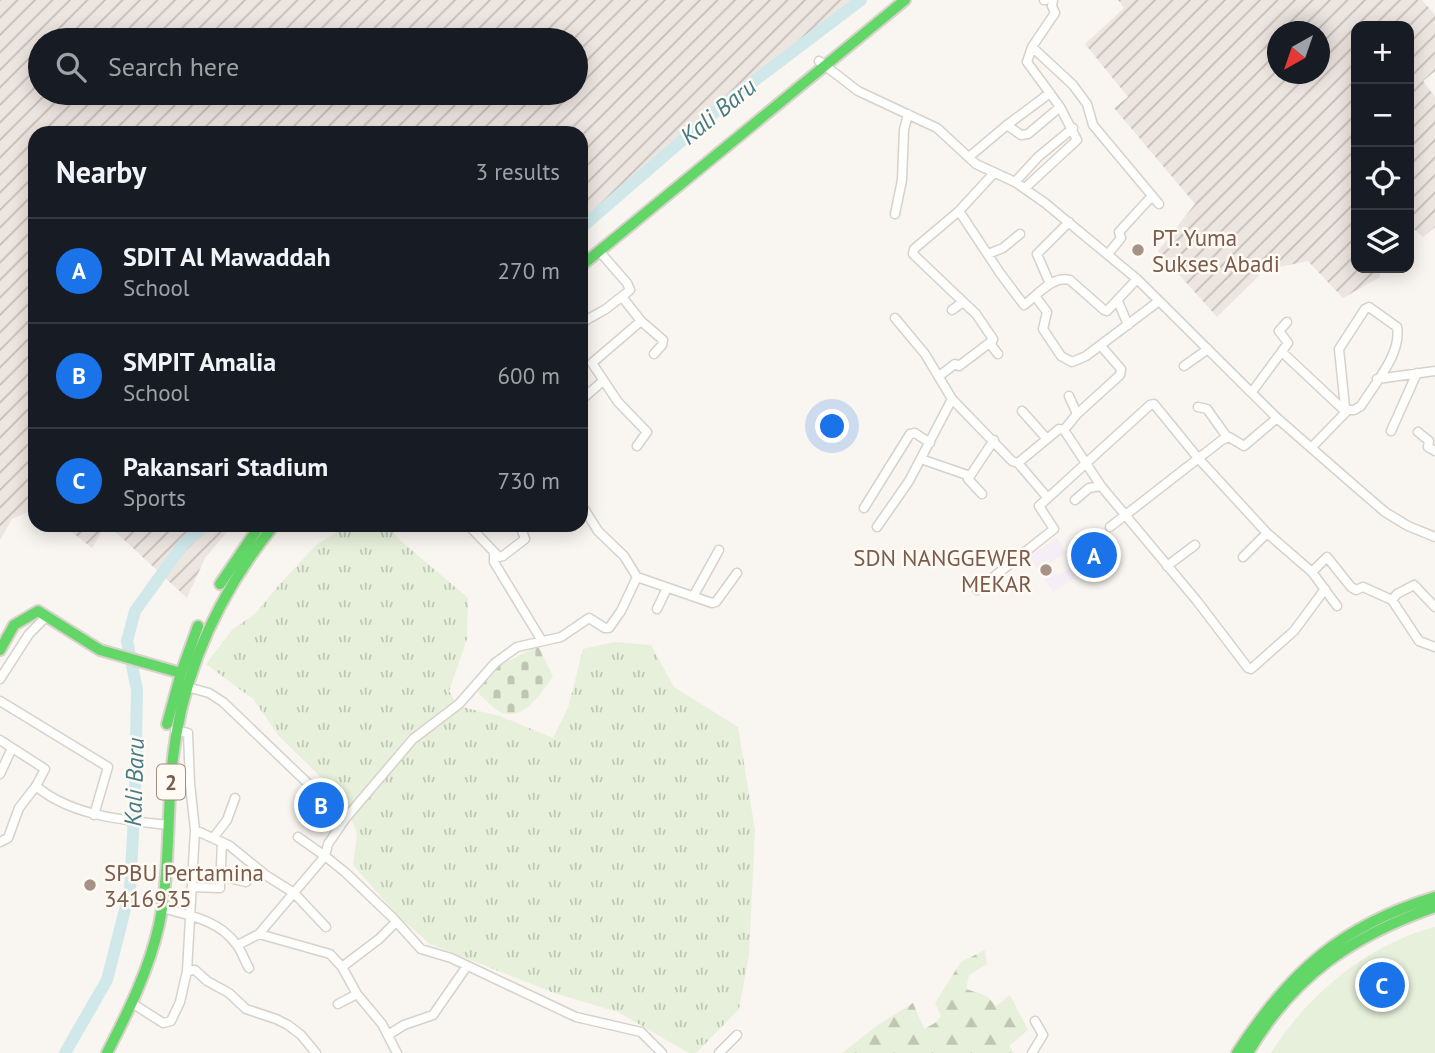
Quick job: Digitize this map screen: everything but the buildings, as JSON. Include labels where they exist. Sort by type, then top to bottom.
[{"type":"main road","points":[[588,260],[823,63],[892,0]]},
{"type":"main road","points":[[588,248],[905,0]]},
{"type":"main road","name":"2","points":[[107,1053],[132,1003],[149,924],[166,730],[181,673],[205,611],[256,532]]},
{"type":"main road","name":"2","points":[[98,1053],[150,962],[162,908],[158,824],[175,730],[187,687],[210,621],[238,574],[269,532]]},
{"type":"main road","points":[[0,650],[17,622],[38,611],[100,650],[181,673]]},
{"type":"main road","points":[[1237,1053],[1271,1002],[1317,956],[1371,921],[1402,907],[1435,897]]},
{"type":"main road","points":[[1248,1053],[1269,1019],[1291,992],[1317,969],[1374,930],[1435,906]]},
{"type":"street","points":[[1025,188],[1076,142],[1077,137],[1060,107],[1027,62],[1031,47],[1055,13],[1053,0]]},
{"type":"street","points":[[1031,47],[1073,85],[1087,104],[1094,127],[1159,204]]},
{"type":"street","points":[[823,63],[858,91],[937,128],[984,169],[1025,188],[1137,279],[1277,418],[1385,512],[1408,526],[1434,534]]},
{"type":"street","points":[[969,157],[1050,93]]},
{"type":"street","points":[[1007,125],[1021,135],[1028,134],[1060,107]]},
{"type":"street","points":[[895,214],[902,180],[904,131],[908,114]]},
{"type":"street","points":[[1015,182],[1038,157],[1073,128]]},
{"type":"street","points":[[994,173],[959,211],[913,253],[976,314],[994,340]]},
{"type":"street","points":[[1108,254],[1122,238],[1119,232],[1152,196]]},
{"type":"street","points":[[959,211],[1024,305],[1050,284],[1065,279],[1105,311],[1118,301],[1137,279]]},
{"type":"street","points":[[1050,284],[1037,256],[1069,222]]},
{"type":"street","points":[[988,254],[1003,248],[1020,234]]},
{"type":"street","points":[[588,321],[623,298],[630,290],[628,283],[599,251]]},
{"type":"street","points":[[1035,296],[1046,312],[1043,329],[1064,359],[1072,362],[1101,346],[1159,301]]},
{"type":"street","points":[[623,298],[641,321],[663,340],[654,354]]},
{"type":"street","points":[[1118,301],[1128,325]]},
{"type":"street","points":[[952,310],[963,302]]},
{"type":"street","points":[[1311,448],[1347,411],[1361,406],[1390,359],[1399,335],[1395,324],[1368,307],[1339,349],[1347,411]]},
{"type":"street","points":[[895,318],[925,354],[952,399],[1012,461],[1018,463],[1047,497]]},
{"type":"street","points":[[637,446],[647,432],[603,381],[593,362],[641,321]]},
{"type":"street","points":[[1252,392],[1283,353],[1288,342],[1279,331],[1287,322]]},
{"type":"street","points":[[994,340],[991,345],[998,354]]},
{"type":"street","points":[[939,376],[994,340]]},
{"type":"street","points":[[1064,430],[1077,414],[1121,373],[1101,346]]},
{"type":"street","points":[[1184,366],[1208,349]]},
{"type":"street","points":[[1283,353],[1347,411]]},
{"type":"street","points":[[1377,379],[1435,371]]},
{"type":"street","points":[[1391,430],[1417,373]]},
{"type":"street","points":[[588,394],[603,381]]},
{"type":"street","points":[[1069,396],[1077,414]]},
{"type":"street","points":[[877,527],[909,481],[952,399]]},
{"type":"street","points":[[977,590],[1054,529],[1038,507],[1154,404],[1198,458],[1267,533],[1312,572],[1337,606]]},
{"type":"street","points":[[1198,407],[1207,409],[1227,437],[1244,446],[1277,418]]},
{"type":"street","points":[[1022,411],[1047,439]]},
{"type":"street","points":[[1018,463],[1059,429],[1064,430]]},
{"type":"street","points":[[1064,430],[1101,486],[1244,665],[1251,669],[1294,631],[1325,589]]},
{"type":"street","points":[[1419,432],[1429,441],[1428,447],[1435,451]]},
{"type":"street","points":[[864,509],[910,434],[915,433],[930,443]]},
{"type":"street","points":[[1110,527],[1227,437]]},
{"type":"street","points":[[982,494],[969,482],[970,476],[994,440]]},
{"type":"street","points":[[921,459],[970,476]]},
{"type":"street","points":[[1075,500],[1089,488],[1101,486]]},
{"type":"street","points":[[588,515],[598,531],[624,556],[636,577],[712,603],[716,602],[737,572]]},
{"type":"street","points":[[475,532],[494,555],[494,562],[542,641]]},
{"type":"street","points":[[494,555],[503,556],[526,539],[523,532]]},
{"type":"street","points":[[1243,557],[1267,533]]},
{"type":"street","points":[[1167,566],[1195,545]]},
{"type":"street","points":[[694,595],[719,550]]},
{"type":"street","points":[[1312,572],[1327,557],[1351,587],[1356,590],[1363,587],[1392,600],[1419,641],[1435,647]]},
{"type":"street","points":[[238,945],[259,933],[294,893],[325,856],[328,844],[345,819],[413,739],[459,704],[495,663],[517,647],[561,638],[589,618],[609,628],[621,611],[636,577]]},
{"type":"street","points":[[1392,600],[1397,594],[1414,585],[1435,607]]},
{"type":"street","points":[[657,609],[667,588]]},
{"type":"street","points":[[0,680],[24,640],[46,617]]},
{"type":"street","points":[[187,687],[209,693],[223,702],[345,819]]},
{"type":"street","points":[[0,701],[108,767],[94,814]]},
{"type":"street","points":[[132,1003],[163,1023],[171,1021],[182,996],[187,971],[195,830],[188,733],[175,730]]},
{"type":"street","points":[[0,740],[45,769],[19,808],[8,838],[0,841]]},
{"type":"street","points":[[0,774],[12,748]]},
{"type":"street","points":[[36,786],[48,795],[94,814],[158,824]]},
{"type":"street","points":[[192,887],[219,889],[222,876],[218,840],[235,798]]},
{"type":"street","points":[[195,830],[218,840],[294,893],[326,927]]},
{"type":"street","points":[[298,837],[346,873],[421,949],[467,966],[576,1017],[641,1032],[662,1053]]},
{"type":"street","points":[[222,876],[246,882],[258,869]]},
{"type":"street","points":[[162,908],[201,917],[214,925],[238,945],[249,968]]},
{"type":"street","points":[[342,967],[379,939],[396,922]]},
{"type":"street","points":[[259,933],[330,954],[342,967],[388,1035],[397,1053]]},
{"type":"street","points":[[388,1035],[404,1025],[433,1014],[467,966]]},
{"type":"street","points":[[187,971],[195,970],[207,981],[229,993],[246,1009],[276,1018],[288,1025],[301,1035],[316,1053]]},
{"type":"street","points":[[338,1004],[358,993]]},
{"type":"street","points":[[1032,1053],[1043,1035],[1035,1021]]},
{"type":"street","points":[[719,1053],[737,1035]]},
{"type":"shaded area","points":[[0,0],[857,0],[588,223],[588,126],[28,126],[28,512],[12,519],[0,540]]},
{"type":"shaded area","points":[[1118,0],[1422,0],[1435,15],[1435,71],[1423,81],[1435,97],[1435,227],[1423,237],[1414,229],[1414,21],[1351,21],[1351,273],[1380,273],[1380,277],[1343,298],[1308,261],[1265,270],[1217,317],[1158,251],[1195,204],[1114,108],[1128,97],[1085,44],[1124,8]]},
{"type":"shaded area","points":[[72,532],[102,532],[92,548]]},
{"type":"shaded area","points":[[116,532],[227,532],[205,558],[187,598]]},
{"type":"shaded area","name":"SDN NANGGEWER MEKAR","points":[[1057,538],[1066,553],[1050,563],[1058,576],[1075,565],[1081,574],[1053,592],[1029,556]]},
{"type":"shaded area","points":[[1079,543],[1090,560],[1111,547],[1117,557],[1089,575],[1071,548]]},
{"type":"green space","points":[[337,532],[393,532],[468,598],[467,639],[449,691],[458,706],[500,716],[553,738],[568,708],[583,649],[615,642],[651,645],[674,687],[738,727],[755,830],[749,955],[739,1009],[696,1053],[689,1053],[618,1012],[554,993],[430,944],[398,916],[353,865],[357,834],[345,801],[279,736],[253,699],[206,664],[232,630],[255,614],[316,545]]},
{"type":"green space","points":[[538,646],[553,677],[525,709],[509,714],[500,712],[478,693],[489,671]]},
{"type":"green space","points":[[1435,927],[1435,1053],[1271,1053],[1302,1011],[1341,975],[1386,946]]},
{"type":"green space","points":[[985,950],[987,964],[969,975],[966,989],[987,996],[996,1006],[1010,995],[1028,1030],[1009,1046],[1014,1053],[842,1053],[878,1025],[913,1003],[924,1029],[935,1023],[941,1016],[935,1003],[961,962]]},
{"type":"waterway","name":"Kali Baru","points":[[588,222],[729,100],[861,0]]},
{"type":"waterway","name":"Kali Baru","points":[[65,1053],[107,980],[130,890],[137,690],[127,641],[135,611],[184,543],[197,532]]},
{"type":"traffic: fast","points":[[588,260],[905,0]]},
{"type":"traffic: fast","points":[[220,584],[255,532]]},
{"type":"traffic: fast","points":[[107,1053],[144,974],[159,925],[167,866],[172,766],[177,732],[193,668],[219,608],[269,532]]},
{"type":"traffic: fast","points":[[0,650],[14,625],[38,611],[100,650],[181,673]]},
{"type":"traffic: fast","points":[[167,724],[198,626]]},
{"type":"traffic: fast","points":[[1237,1053],[1277,998],[1321,955],[1372,922],[1435,897]]},
{"type":"traffic: fast","points":[[1248,1053],[1285,1002],[1327,962],[1377,931],[1435,907]]},
{"type":"place","name":"PT. Yuma Sukses Abadi","points":[[1138,250]]},
{"type":"place","name":"SDIT Al Mawaddah","points":[[1094,555]]},
{"type":"place","name":"SDN NANGGEWER MEKAR","points":[[1046,570]]},
{"type":"place","name":"SMPIT Amalia","points":[[321,805]]},
{"type":"place","name":"SPBU Pertamina 3416935","points":[[90,885]]},
{"type":"place","name":"Pakansari Stadium","points":[[1382,985]]}]
